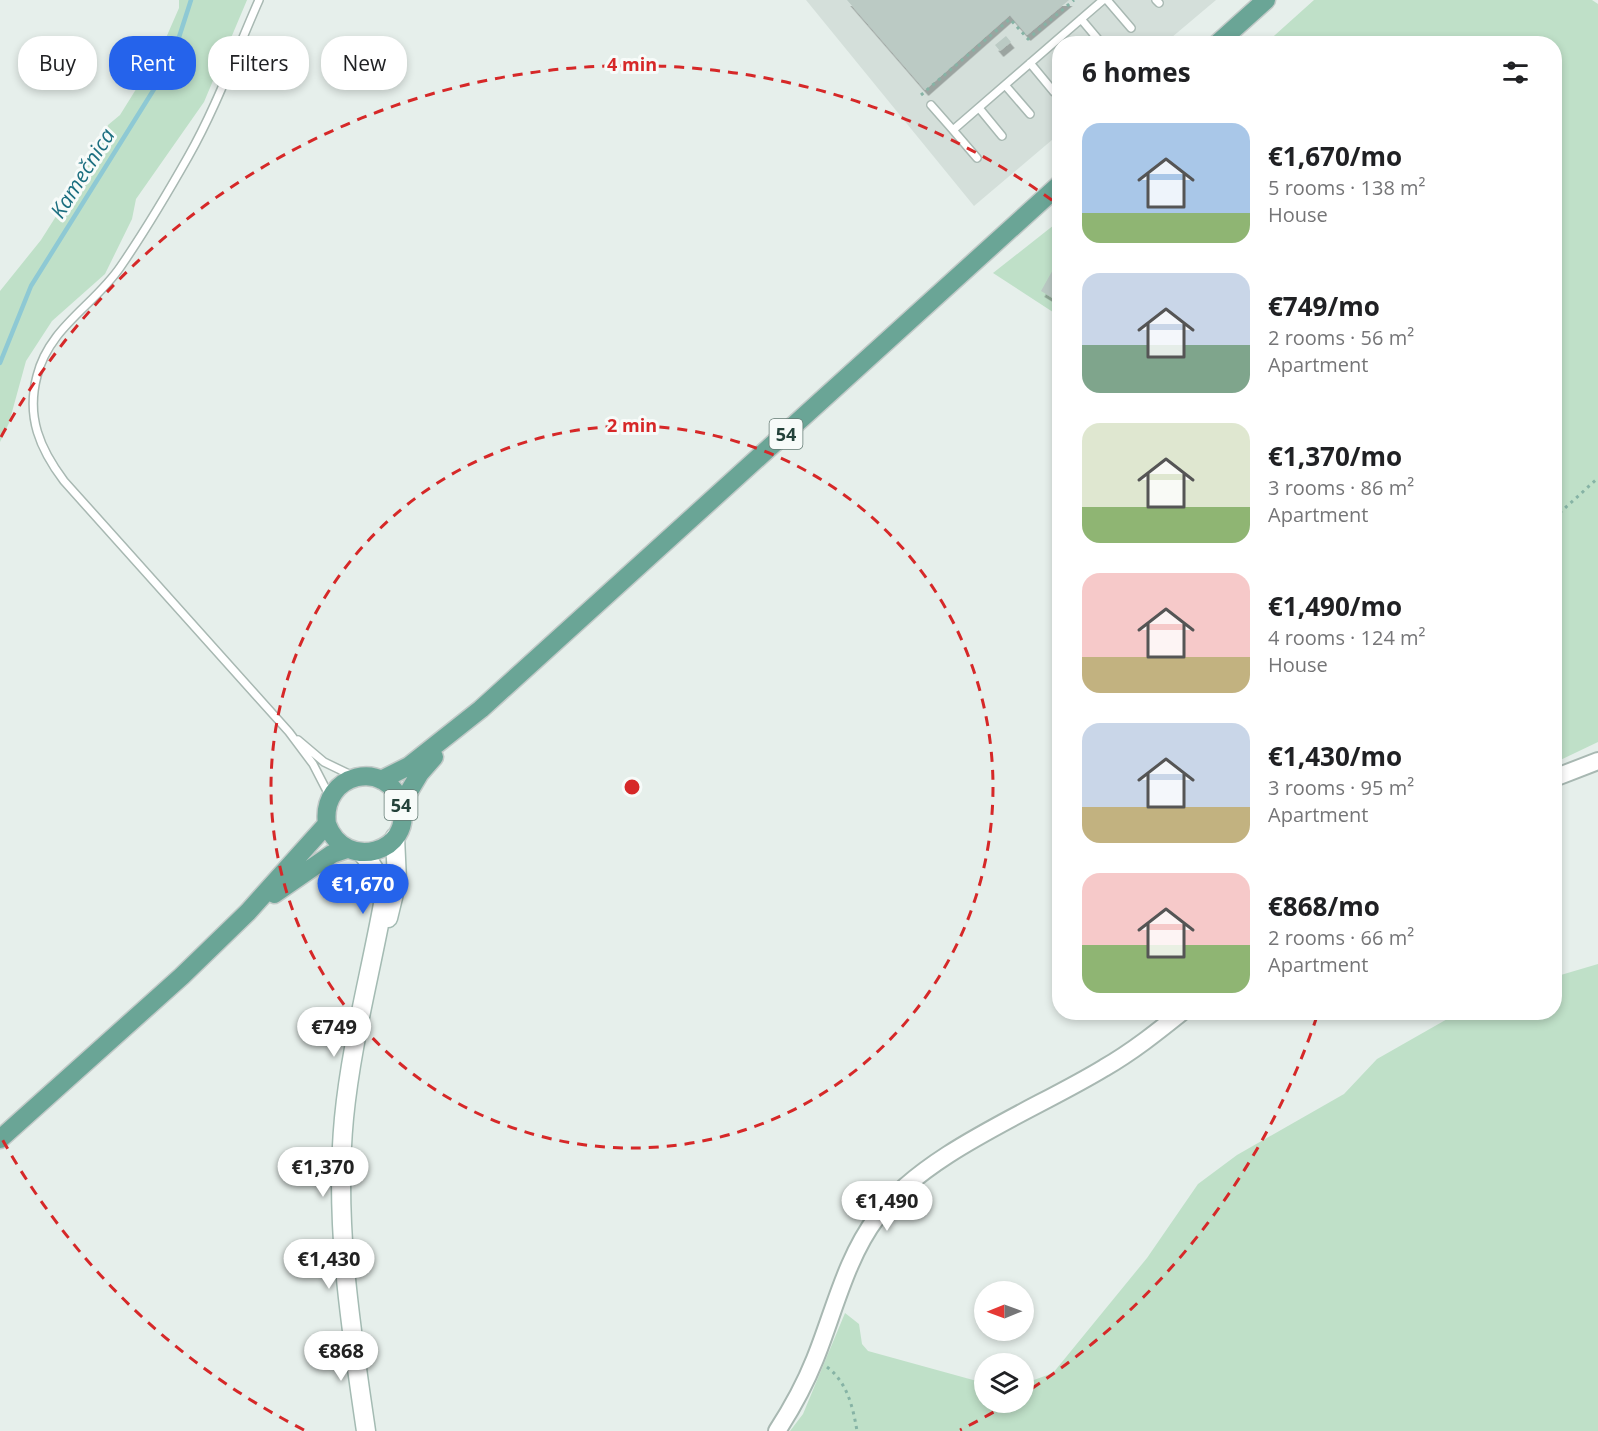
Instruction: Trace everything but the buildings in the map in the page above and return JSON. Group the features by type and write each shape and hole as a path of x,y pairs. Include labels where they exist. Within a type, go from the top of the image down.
{"main road":[{"path":"1226,36 1266,0"},
{"name":"54","path":"401,805 420,772 481,709 1052,191"},
{"name":"54","path":"356,777 381,780 409,766 481,709"},
{"path":"356,777 340,784 330,797 326,815 327,824 334,839 377,869 382,884 383,904 347,1092 341,1191 347,1282 366,1431"},
{"name":"54","path":"248,912 332,854 386,846 395,837 402,822 401,805 397,795 381,780"},
{"name":"54","path":"0,1139 182,976 248,912 327,824"},
{"path":"370,974 396,893 398,870 395,837"}],"street":[{"path":"1562,775 1598,761"},
{"path":"777,1431 795,1403 815,1360 859,1249 875,1218 897,1194 968,1144 1140,1046 1172,1020"}],"lane":[{"path":"259,0 189,156 120,268 54,338 45,353 33,394 33,418 47,459 64,481 289,732 313,764 330,797"},
{"path":"1065,36 1081,19 1105,0 1131,28"},
{"path":"1081,19 1095,36"},
{"path":"953,130 1030,63 1052,48"},
{"path":"1030,63 1052,90"},
{"path":"1005,85 1030,114"},
{"path":"931,105 977,158"},
{"path":"979,108 1002,136"},
{"path":"289,732 324,762 356,777"}],"path":[{"path":"921,95 1010,19 1028,39 1074,0"},
{"path":"1562,511 1598,478"},
{"path":"815,1360 829,1368 840,1379 854,1412 857,1431"}],"shaded area":[{"path":"806,0 1216,0 1173,36 1052,36 1052,140 974,206"}],"green space":[{"path":"179,0 247,0 232,36 208,36 209,90 204,102 136,199 132,219 105,274 52,321 26,361 9,423 0,442 0,291 41,240 84,172 89,157 102,142 108,125 120,115 136,90 196,90 196,36 167,36 179,8"},
{"path":"1314,0 1592,0 1598,4 1598,742 1562,759 1562,36 1274,36"},
{"path":"1052,227 1052,311 993,273"},
{"path":"1598,964 1598,1431 790,1431 803,1414 845,1313 859,1324 862,1344 868,1351 974,1380 974,1413 1034,1413 1034,1380 1053,1373 1147,1258 1198,1184 1237,1155 1344,1094 1377,1059 1445,1020 1562,1020 1562,975"}],"waterway":[{"name":"Kamečnica","path":"0,363 31,286 171,62 191,0"}]}
